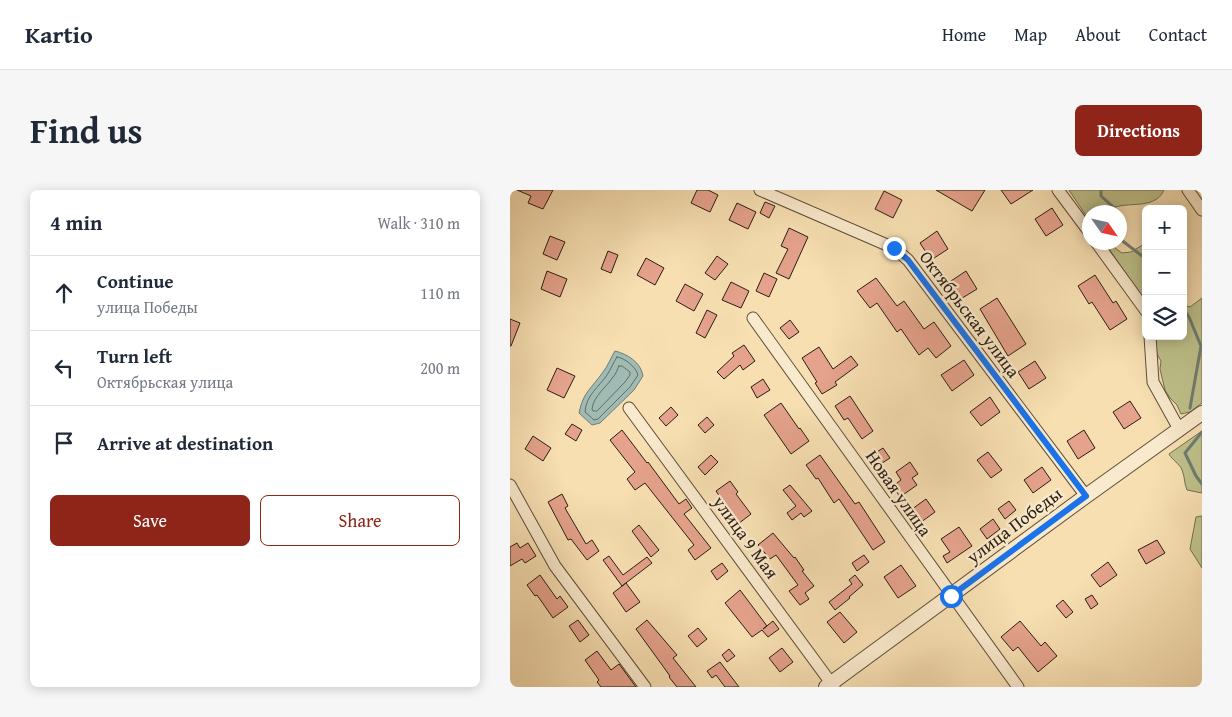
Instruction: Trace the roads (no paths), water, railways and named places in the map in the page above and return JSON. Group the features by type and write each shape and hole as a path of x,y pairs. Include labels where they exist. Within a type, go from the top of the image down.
{"street":[{"name":"Октябрьская улица","path":"760,190 894,248 908,260 1086,496"},
{"path":"1058,190 1082,222"},
{"path":"1188,190 1202,210"},
{"path":"1102,250 1142,305"},
{"name":"Новая улица","path":"753,318 1018,687"},
{"path":"1150,340 1153,382 1180,428"},
{"name":"улица 9 Мая","path":"629,408 830,686"},
{"name":"улица Победы","path":"830,686 1086,496 1202,413"},
{"path":"510,485 555,566 645,687"}],"water":[{"path":"615,351 633,359 642,371 643,376 634,390 600,423 592,425 579,413 581,406 585,395 605,370"}],"waterway":[{"path":"1101,190 1101,196 1111,205"},
{"path":"1127,244 1142,256"},
{"path":"1187,314 1201,346 1190,408"},
{"path":"1202,432 1185,453 1202,484"}]}
